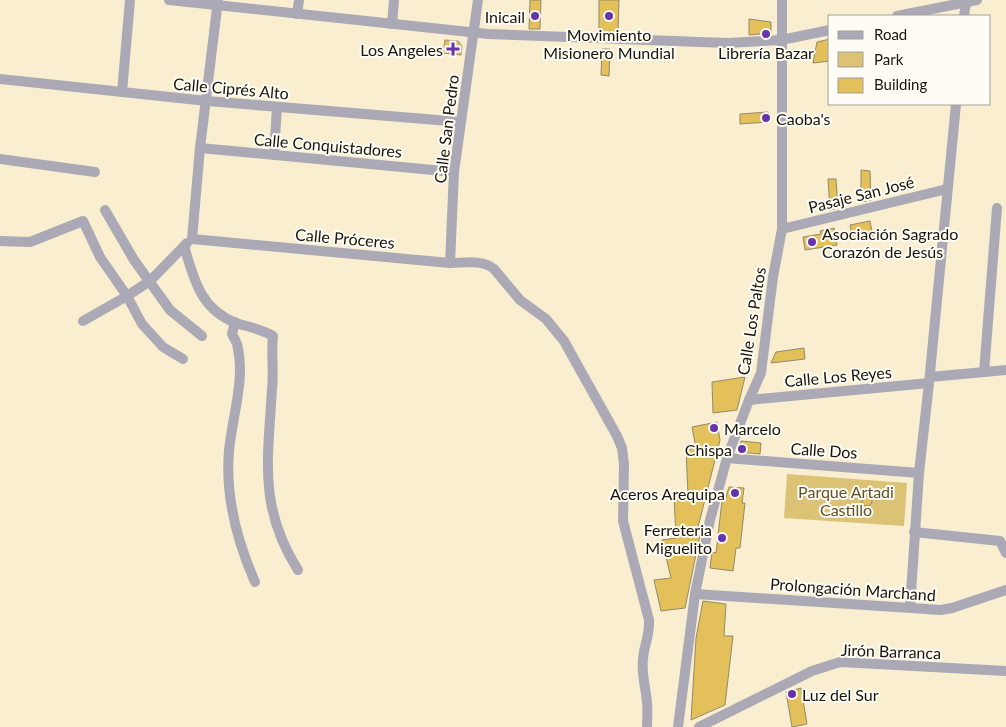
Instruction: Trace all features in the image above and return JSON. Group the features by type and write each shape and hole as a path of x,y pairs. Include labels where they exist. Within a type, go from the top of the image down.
{"street":[{"path":"122,92 130,0"},
{"path":"169,0 218,3 297,14 474,33 727,43 781,40 828,30"},
{"path":"297,14 299,0"},
{"path":"392,24 394,0"},
{"name":"Calle San Pedro","path":"450,263 454,172 478,0"},
{"name":"Calle Los Paltos","path":"678,727 695,594 710,520 727,458 761,373 773,277 782,229 782,0"},
{"path":"902,15 977,0"},
{"path":"964,15 966,2"},
{"path":"218,3 188,242 191,275 206,302 220,315 235,322 268,332 273,336 273,377 268,468 269,497 280,537 298,570"},
{"name":"Calle Ciprés Alto","path":"0,79 207,101 461,122"},
{"path":"910,608 918,473 930,380 956,105"},
{"path":"274,155 277,107"},
{"name":"Calle Conquistadores","path":"200,148 454,172"},
{"path":"0,159 95,172"},
{"name":"Pasaje San José","path":"782,229 947,189"},
{"path":"984,372 997,208"},
{"path":"105,210 134,260 170,310 202,336"},
{"path":"0,242 30,242 84,221 100,257 127,296 142,324 163,347 183,359"},
{"path":"83,321 150,281 188,242"},
{"name":"Calle Próceres","path":"188,242 450,263 482,263 494,269 520,300 546,319 564,341 622,448 624,464 623,521 649,620 649,636 642,660 647,703 647,727"},
{"path":"235,322 232,334 237,342 240,372 229,451 230,489 238,537 255,582"},
{"name":"Calle Los Reyes","path":"749,400 1006,370"},
{"name":"Calle Dos","path":"727,458 918,473"},
{"path":"914,532 1000,541 1006,553"},
{"name":"Prolongación Marchand","path":"695,594 940,610 952,608 1006,590"},
{"name":"Jirón Barranca","path":"699,727 812,671 840,662 1006,670"}],"green space":[{"name":"Parque Artadi Castillo","path":"787,474 907,483 904,526 784,518"}],"building":[{"name":"Inicail","path":"530,0 541,0 540,29 529,29"},
{"name":"Movimiento Misionero Mundial","path":"599,0 619,0 618,32 599,31"},
{"path":"749,19 771,22 771,33 749,35"},
{"path":"828,39 828,61 813,63 817,42"},
{"name":"Los Angeles","path":"445,40 458,41 462,46 461,55 443,53"},
{"path":"602,49 610,49 609,76 601,75"},
{"path":"768,112 768,122 740,124 740,114"},
{"path":"861,170 870,171 871,200 861,202"},
{"path":"828,179 836,179 838,208 830,210"},
{"path":"870,221 873,237 853,240 850,225"},
{"path":"834,228 837,245 805,250 803,237 821,234 820,231"},
{"path":"804,348 805,359 771,363 776,352"},
{"path":"745,377 737,410 713,413 712,382"},
{"path":"717,422 720,440 696,535 700,535 685,608 661,611 654,580 671,578 662,540 676,538 674,496 688,494 686,450 696,448 692,427"},
{"path":"741,441 761,443 760,454 739,452"},
{"path":"729,487 744,488 742,503 745,503 740,548 736,548 733,571 710,568 712,552 716,553 722,501 725,500"},
{"path":"865,496 869,496 872,501 871,505 865,506 862,503 862,499"},
{"path":"703,601 726,604 724,636 733,636 725,705 691,720 696,638"},
{"path":"801,688 807,724 792,727 786,692"}],"place":[{"name":"Inicail","path":"535,16"},
{"name":"Movimiento Misionero Mundial","path":"609,16"},
{"name":"Librería Bazar","path":"766,34"},
{"name":"Los Angeles","path":"453,49"},
{"name":"Caoba's","path":"766,118"},
{"name":"Asociación Sagrado Corazón de Jesús","path":"812,242"},
{"name":"Marcelo","path":"714,428"},
{"name":"Chispa","path":"742,449"},
{"name":"Aceros Arequipa","path":"735,493"},
{"name":"Ferreteria Miguelito","path":"722,538"},
{"name":"Luz del Sur","path":"792,694"}]}
